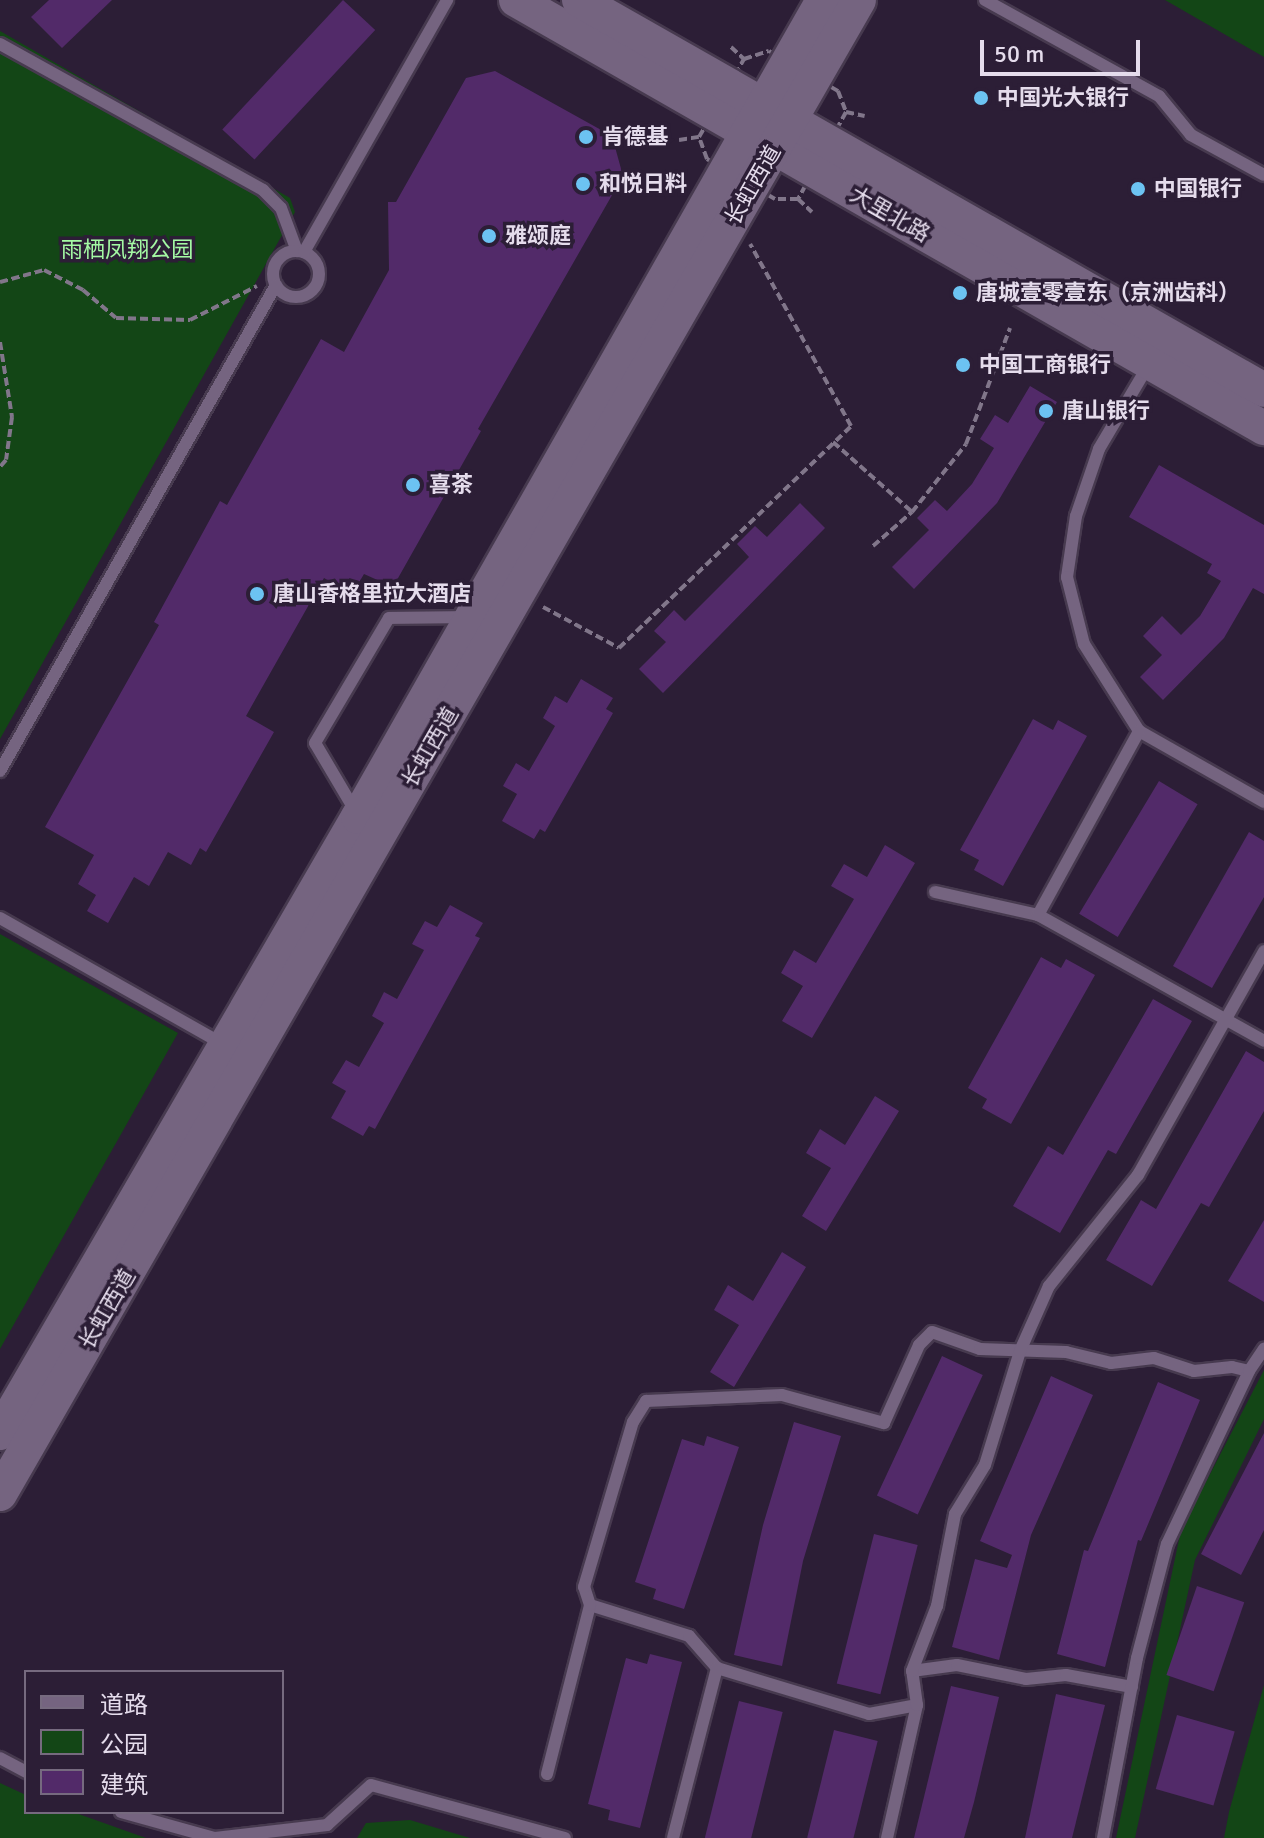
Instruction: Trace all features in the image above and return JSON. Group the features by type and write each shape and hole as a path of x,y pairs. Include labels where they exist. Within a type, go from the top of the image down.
{"main road":[{"name":"大里北路","path":"516,0 769,126 1264,390"},
{"name":"大里北路","path":"579,0 769,126 1150,363 1264,428"},
{"name":"长虹西道","path":"0,1494 769,126 823,0"},
{"name":"长虹西道","path":"0,1433 358,817 469,617 769,126 859,0"}],"lane":[{"path":"0,771 273,277 277,262 282,256 300,252 447,0"},
{"path":"985,0 1159,96 1191,135 1264,175"},
{"path":"0,44 263,190 281,208 300,252 319,268 314,289 294,297 269,284"},
{"path":"1150,363 1099,449 1076,516 1067,577 1084,644 1139,731 1264,802"},
{"path":"358,817 315,743 389,618 469,617"},
{"path":"1038,915 1139,731"},
{"path":"935,892 1038,915 1264,1041"},
{"path":"0,918 226,1045"},
{"path":"887,1838 917,1705 912,1671 937,1606 955,1514 985,1465 1020,1351 1049,1286 1138,1175 1264,951"},
{"path":"547,1774 590,1605 584,1587 633,1422 646,1401 782,1395 884,1423 919,1345 932,1332 980,1349 1066,1352 1111,1363 1154,1358 1194,1371 1232,1367 1249,1371"},
{"path":"1103,1838 1132,1687 1167,1544 1249,1371 1264,1349"},
{"path":"590,1605 689,1636 717,1668 869,1714 917,1705"},
{"path":"912,1671 957,1665 1026,1679 1066,1675 1132,1687"},
{"path":"673,1838 717,1668"},
{"path":"0,1758 24,1771"},
{"path":"128,1814 215,1838 327,1825 371,1785 565,1838"}],"path":[{"path":"731,47 744,59"},
{"path":"846,112 865,116"},
{"path":"679,140 699,137"},
{"path":"798,199 812,212"},
{"path":"543,607 619,648 851,426 750,244"},
{"path":"0,282 44,270 83,290 116,318 190,320 269,284"},
{"path":"873,546 912,512 966,444 1010,328"},
{"path":"0,342 12,417 6,460 0,467"},
{"path":"833,442 912,512"}],"green space":[{"path":"1165,0 1264,0 1264,57"},
{"name":"雨栖凤翔公园","path":"0,31 290,198 295,212 0,739"},
{"path":"0,934 178,1033 0,1349"},
{"path":"1264,1370 1264,1419 1195,1560 1135,1838 1116,1838 1181,1530"},
{"path":"1264,1685 1264,1838 1224,1838 1229,1812"},
{"path":"0,1783 24,1794 24,1814 79,1814 146,1838 0,1838"},
{"path":"410,1820 470,1838 357,1838 366,1823"}],"building":[{"path":"49,0 112,0 62,48 31,17"},
{"path":"343,0 375,30 254,159 222,129"},
{"path":"495,71 612,136 623,176 478,429 481,431 393,587 364,574 352,594 324,578 246,716 274,732 206,852 200,848 191,865 168,852 149,886 134,877 108,923 87,911 96,895 78,884 94,855 45,827 159,625 154,622 220,501 227,505 321,339 344,352 389,270 388,202 396,202 466,78"},
{"path":"1030,386 1057,402 997,503 914,589 892,567 929,530 917,518 935,500 947,511 972,484 994,448 980,439 995,415 1008,423"},
{"path":"1159,465 1264,525 1264,594 1253,588 1224,638 1163,700 1140,677 1162,655 1143,636 1162,616 1181,635 1200,616 1221,581 1207,573 1212,564 1129,517"},
{"path":"800,503 825,528 663,693 639,669 666,642 654,631 674,610 685,621 749,557 737,544 755,526 767,537"},
{"path":"581,679 613,698 606,709 613,713 545,832 540,829 534,839 502,821 517,794 503,786 516,763 529,771 555,726 543,718 555,696 567,703"},
{"path":"1033,719 1053,730 1058,720 1087,736 1003,886 974,870 979,860 960,850"},
{"path":"1159,781 1198,804 1118,937 1079,914"},
{"path":"1249,832 1264,841 1264,897 1212,988 1173,966"},
{"path":"885,845 915,863 812,1038 782,1021 803,986 781,973 794,950 816,963 854,899 831,886 844,864 867,877"},
{"path":"450,905 483,923 475,936 480,938 375,1129 369,1126 363,1136 331,1118 346,1091 332,1083 346,1060 359,1067 384,1023 372,1016 384,992 397,999 424,950 412,944 425,921 437,927"},
{"path":"1041,957 1061,968 1066,959 1095,975 1011,1124 982,1108 987,1099 968,1088"},
{"path":"1153,999 1192,1021 1116,1154 1108,1150 1060,1233 1013,1206 1048,1146 1063,1155"},
{"path":"1246,1051 1264,1062 1264,1111 1209,1207 1201,1203 1152,1286 1106,1260 1141,1200 1156,1209"},
{"path":"875,1096 899,1111 826,1231 802,1216 831,1168 806,1153 820,1129 845,1145"},
{"path":"1264,1220 1264,1302 1228,1281"},
{"path":"782,1252 806,1267 734,1387 710,1372 739,1325 714,1310 728,1285 753,1301"},
{"path":"942,1356 983,1375 918,1515 877,1496"},
{"path":"1051,1376 1093,1395 1031,1535 999,1660 952,1647 975,1559 1007,1568 1012,1555 980,1541"},
{"path":"1158,1382 1200,1400 1141,1541 1138,1540 1105,1667 1057,1654 1084,1550 1088,1551"},
{"path":"794,1422 841,1436 803,1561 782,1666 734,1655 763,1525"},
{"path":"1264,1433 1264,1530 1241,1575 1201,1554"},
{"path":"707,1436 739,1447 684,1609 653,1599 656,1589 635,1582 682,1439 704,1446"},
{"path":"874,1534 918,1545 880,1694 837,1683"},
{"path":"1197,1586 1244,1602 1214,1691 1166,1675"},
{"path":"650,1654 682,1662 640,1828 608,1820 610,1810 588,1804 626,1658 647,1664"},
{"path":"951,1686 999,1697 974,1802 964,1838 914,1838"},
{"path":"1056,1694 1105,1705 1072,1838 1025,1838"},
{"path":"739,1701 783,1712 751,1838 705,1838"},
{"path":"1177,1715 1235,1732 1213,1806 1156,1789"},
{"path":"834,1730 878,1741 853,1838 807,1838"}],"place":[{"name":"中国光大银行","path":"981,98"},
{"name":"肯德基","path":"586,137"},
{"name":"和悦日料","path":"583,184"},
{"name":"中国银行","path":"1138,189"},
{"name":"雅颂庭","path":"489,236"},
{"name":"唐城壹零壹东（京洲齿科）","path":"960,293"},
{"name":"中国工商银行","path":"963,365"},
{"name":"唐山银行","path":"1046,411"},
{"name":"喜茶","path":"413,485"},
{"name":"唐山香格里拉大酒店","path":"257,594"}]}
